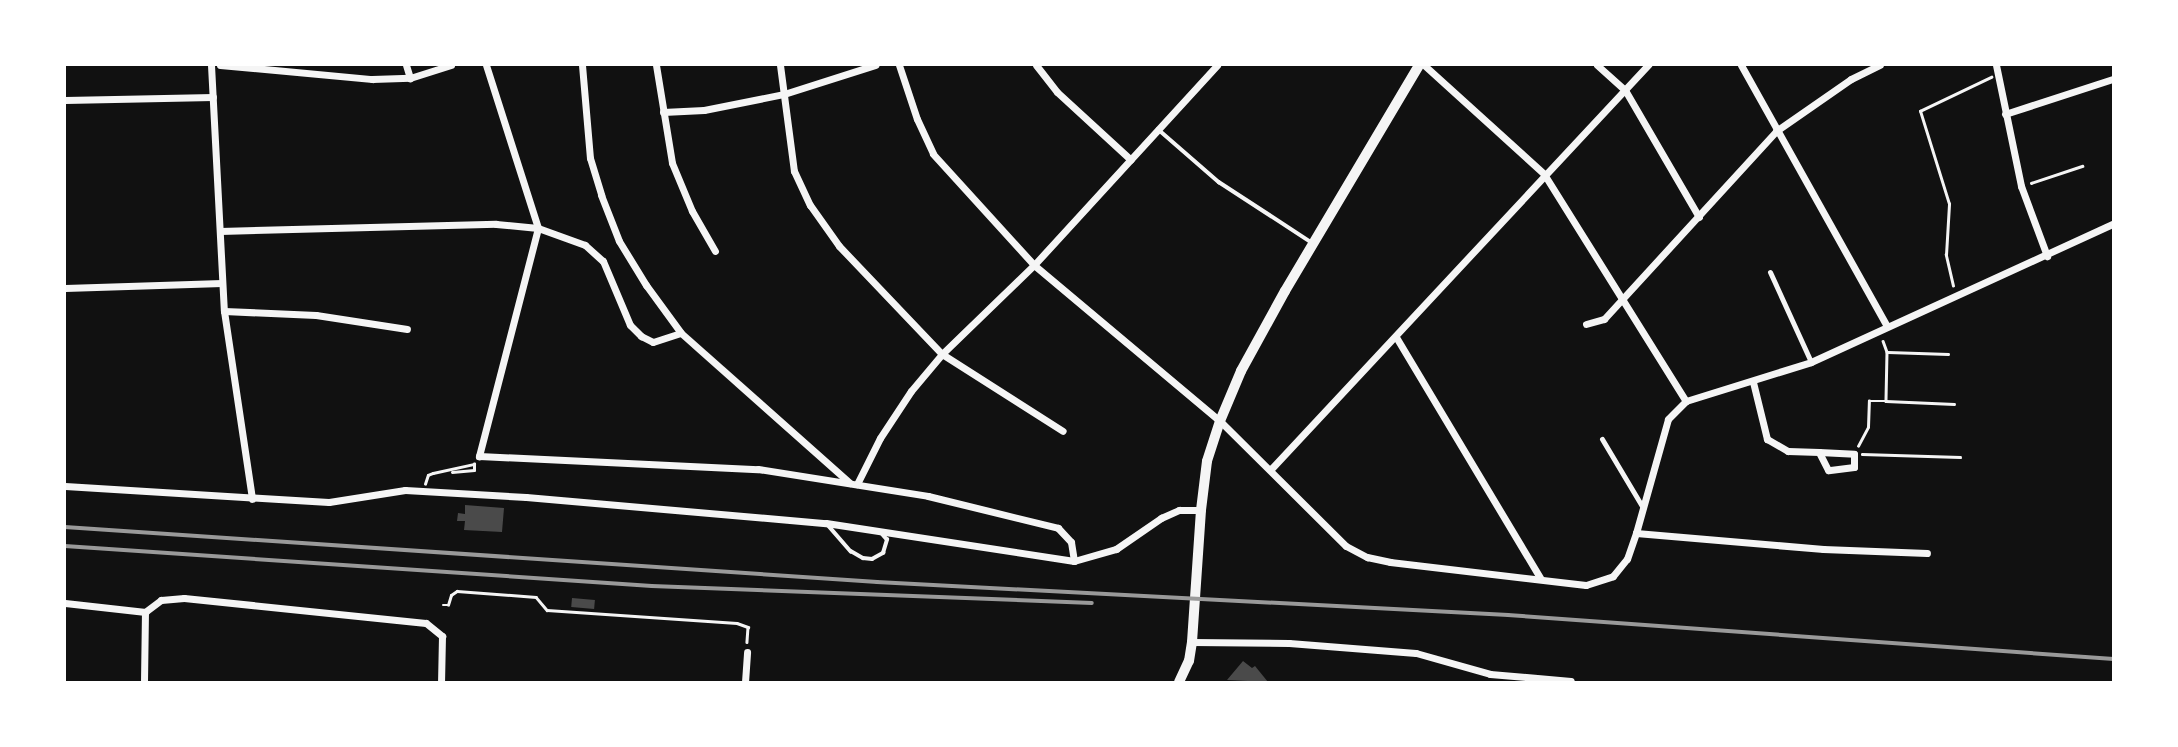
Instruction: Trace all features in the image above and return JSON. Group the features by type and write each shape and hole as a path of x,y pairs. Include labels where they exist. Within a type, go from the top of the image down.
{"main road":[{"path":"1179,682 1189,662 1207,461 1220,421 1241,371 1313,243 1419,65"}],"street":[{"path":"211,65 224,311 252,499"},
{"path":"220,65 372,79 410,78 451,65"},
{"path":"406,65 410,78"},
{"path":"486,65 538,228 479,456 629,460 758,469 928,496 1058,528 1071,542 1074,561"},
{"path":"582,65 590,158 619,240 646,285 681,333 854,484"},
{"path":"656,65 672,163 692,211 715,251"},
{"path":"780,65 794,171 810,205 839,246 943,354 1063,431"},
{"path":"663,112 704,110 784,94 875,65"},
{"path":"899,65 917,119 933,154 1034,265 1220,421 1346,546 1367,557 1586,585 1613,576 1627,559 1668,419 1686,401 1811,362 2113,224"},
{"path":"1036,65 1057,92 1131,160"},
{"path":"854,484 911,391 943,354 1034,265 1217,65"},
{"path":"1424,65 1544,174 1686,401"},
{"path":"1597,65 1625,90 1699,217"},
{"path":"1271,469 1648,65"},
{"path":"1741,65 1883,328"},
{"path":"1586,324 1604,319 1776,131 1851,79 1880,65"},
{"path":"1996,65 2021,186 2047,256"},
{"path":"2005,114 2113,79"},
{"path":"65,100 213,97"},
{"path":"220,231 496,224 538,228 585,245 603,261 630,325 641,336 653,342 681,333"},
{"path":"1770,272 1811,362"},
{"path":"65,288 222,283"},
{"path":"224,311 316,315 407,329"},
{"path":"1396,337 1540,578"},
{"path":"1753,382 1767,439 1788,451 1819,452 1854,454 1854,467 1828,470 1819,452"},
{"path":"1602,439 1642,506"},
{"path":"65,486 329,502 405,489 582,501 826,523 1074,561 1116,549 1161,518 1179,510 1201,510"},
{"path":"1636,533 1823,549 1927,552"},
{"path":"65,603 145,612 161,600 184,598 426,623 442,636 441,682"},
{"path":"144,682 145,612"},
{"path":"1192,642 1289,643 1416,653 1490,674 1572,681"},
{"path":"745,682 747,652"}],"lane":[{"path":"1158,129 1219,182 1313,243"},
{"path":"826,523 851,551 872,559 883,552 887,540 874,529"}],"path":[{"path":"1955,296 1946,255 1949,204 1920,111 1997,74"},
{"path":"2021,186 2082,166"},
{"path":"1883,328 1887,352 1886,401"},
{"path":"1887,352 1948,354"},
{"path":"1954,404 1869,401 1868,427 1854,454 1960,457"},
{"path":"425,483 428,475 472,465 474,470 452,472"},
{"path":"443,605 449,605 451,595 457,591 536,597 547,610 737,623 748,627 747,652"}],"building":[{"path":"465,505 504,508 502,532 464,530 465,521 457,521 458,513 465,514"},
{"path":"572,598 595,600 594,609 571,607"},
{"path":"1243,661 1252,668 1255,666 1268,682 1227,680"}],"railway":[{"path":"65,527 877,582 1508,615 2113,659"},
{"path":"65,546 652,586 1092,603"}]}
